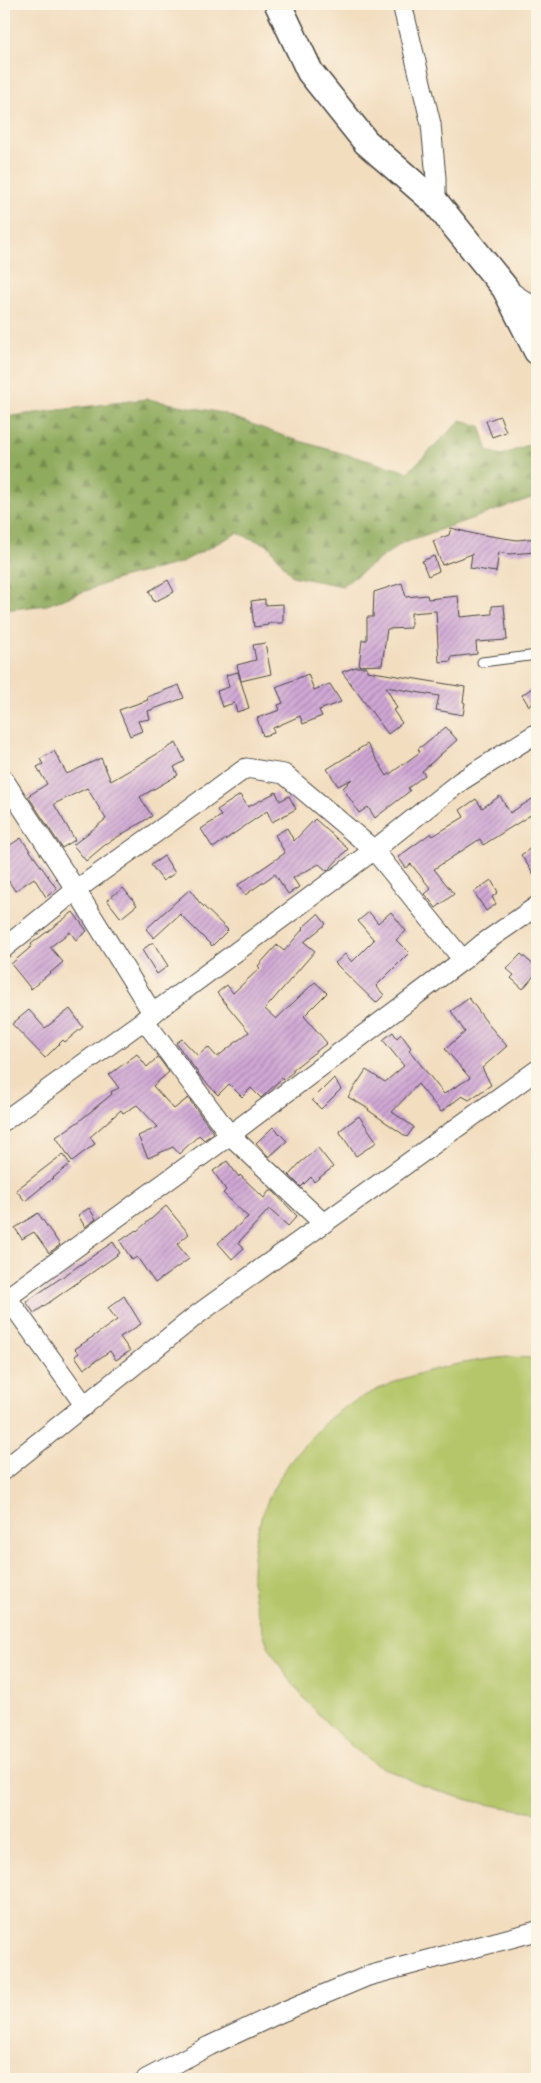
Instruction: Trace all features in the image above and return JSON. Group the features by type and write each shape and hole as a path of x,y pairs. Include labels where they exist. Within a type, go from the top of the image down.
{"street":[{"path":"278,4 310,72 366,142 436,203 505,288 537,351"},
{"path":"402,4 431,124 436,178 436,203"},
{"path":"505,288 537,309"},
{"path":"4,1121 374,850 462,781 537,733"},
{"path":"4,948 76,890 246,768 284,774 374,850 463,960"},
{"path":"4,780 76,890 148,1017 230,1135 323,1223"},
{"path":"85,1406 5,1297 230,1135 482,944 537,906"},
{"path":"4,1470 198,1314 537,1070"},
{"path":"146,2079 209,2046 282,2012 368,1976 537,1931"}],"lane":[{"path":"482,662 537,655"}],"green space":[{"path":"146,399 222,413 289,438 408,472 461,420 480,426 488,451 502,455 537,441 537,496 402,543 342,586 292,576 268,545 237,533 180,563 121,578 47,605 4,610 4,417"},
{"path":"508,1357 537,1358 537,1812 486,1804 438,1791 382,1767 359,1752 344,1740 315,1710 288,1678 277,1661 264,1636 252,1586 255,1541 266,1504 285,1469 327,1420 370,1393 414,1375 461,1364"}],"building":[{"path":"500,416 506,432 492,437 486,421"},
{"path":"451,528 478,535 517,540 537,538 537,552 509,554 499,552 496,572 470,568 472,554 442,565 433,541 449,535"},
{"path":"434,556 439,571 428,576 422,561"},
{"path":"168,580 174,592 154,602 149,591"},
{"path":"402,583 406,597 427,595 428,599 458,596 460,617 492,614 492,606 504,605 507,640 476,642 477,654 451,657 451,661 439,662 436,611 411,613 411,628 387,629 382,665 359,666 362,640 367,640 367,617 373,617 374,592"},
{"path":"265,599 265,605 283,604 283,623 268,623 268,625 254,627 251,601"},
{"path":"265,643 271,674 241,681 237,665 256,660 253,645"},
{"path":"356,667 367,667 367,671 465,687 463,715 436,710 439,696 386,687 397,708 393,710 402,723 388,734 342,672"},
{"path":"238,672 249,708 237,712 234,703 222,707 217,691 229,687 226,675"},
{"path":"308,674 314,690 330,684 341,702 319,710 322,716 303,724 300,716 273,728 274,733 263,736 257,718 280,710 278,705 283,703 276,687"},
{"path":"179,685 184,698 148,711 150,719 138,721 142,731 130,736 119,710 148,700 147,697"},
{"path":"532,688 537,696 537,700 529,706 522,695"},
{"path":"446,727 457,740 422,771 425,775 408,788 410,791 375,818 368,807 359,813 343,788 352,779 338,786 327,769 367,744 387,776 420,752 418,749"},
{"path":"176,743 185,761 174,767 178,775 140,797 152,816 106,844 86,861 73,845 106,819 87,788 54,804 75,840 62,848 28,796 47,784 37,767 43,764 40,759 54,751 67,774 101,758 111,781"},
{"path":"276,792 280,801 289,796 296,809 272,822 267,811 213,848 201,829 221,816 217,810 240,795 248,807"},
{"path":"500,796 510,813 537,796 537,811 483,845 480,839 434,869 454,894 436,908 425,894 431,889 411,864 406,868 398,857 431,833 433,836 464,817 460,810 476,799 482,808"},
{"path":"315,819 348,849 327,871 319,864 293,878 299,887 288,894 275,874 245,895 238,885 285,853 275,835 287,828 294,841"},
{"path":"21,838 57,889 46,897 34,878 15,891 4,874 4,849"},
{"path":"531,848 537,857 537,879 521,855"},
{"path":"164,856 175,873 163,881 151,865"},
{"path":"491,880 498,892 492,897 496,904 486,911 474,892"},
{"path":"123,888 137,905 121,918 107,900"},
{"path":"190,889 199,902 228,930 212,946 180,914 154,938 146,929"},
{"path":"73,912 87,931 76,940 70,932 50,947 63,962 31,989 11,964 32,946 31,944"},
{"path":"369,912 378,923 391,912 406,931 396,940 409,953 376,986 384,995 376,1003 335,963 345,954 352,962 374,940 358,921"},
{"path":"318,914 326,924 304,942 315,951 265,1009 276,1019 315,982 327,993 304,1016 327,1043 292,1070 294,1071 283,1080 282,1078 261,1098 251,1088 242,1097 229,1084 218,1095 201,1077 176,1043 182,1039 198,1056 208,1047 217,1057 249,1032 217,993 227,985 233,993 260,968 258,966 277,945 284,951 302,928"},
{"path":"153,942 168,966 157,974 142,950"},
{"path":"521,954 537,968 537,972 523,989 511,978 514,975 507,969"},
{"path":"469,998 507,1046 482,1068 491,1085 469,1100 462,1096 441,1112 418,1084 392,1112 414,1127 407,1137 369,1109 348,1097 366,1070 385,1082 404,1066 383,1040 393,1032 397,1038 401,1034 411,1048 409,1050 444,1094 470,1078 445,1049 465,1032 451,1011"},
{"path":"70,1009 83,1027 65,1042 63,1040 45,1058 12,1024 29,1010 45,1028"},
{"path":"137,1054 147,1067 158,1057 169,1072 153,1086 174,1109 188,1098 214,1133 204,1140 199,1135 179,1154 173,1147 148,1158 138,1136 158,1127 137,1105 123,1113 121,1110 90,1137 95,1144 72,1161 56,1137 78,1122 112,1094 111,1092 119,1088 109,1075"},
{"path":"334,1078 341,1089 321,1109 312,1100"},
{"path":"359,1116 377,1142 356,1156 339,1131"},
{"path":"273,1127 287,1141 269,1157 256,1143"},
{"path":"318,1148 333,1167 314,1182 311,1177 301,1187 289,1175"},
{"path":"63,1154 70,1164 25,1201 16,1190"},
{"path":"227,1161 239,1177 240,1175 264,1198 269,1191 273,1191 297,1216 288,1226 269,1209 239,1242 244,1248 232,1259 218,1243 248,1217 223,1193 226,1190 213,1171"},
{"path":"166,1206 189,1234 177,1244 189,1259 155,1283 137,1257 132,1260 120,1241 137,1231"},
{"path":"89,1208 96,1219 85,1227 78,1215"},
{"path":"38,1213 60,1245 49,1253 34,1232 22,1239 15,1228"},
{"path":"113,1242 120,1253 34,1313 26,1302"},
{"path":"124,1296 141,1324 120,1337 130,1351 116,1360 110,1351 84,1369 75,1356 79,1353 75,1349 117,1320 108,1308"}]}
